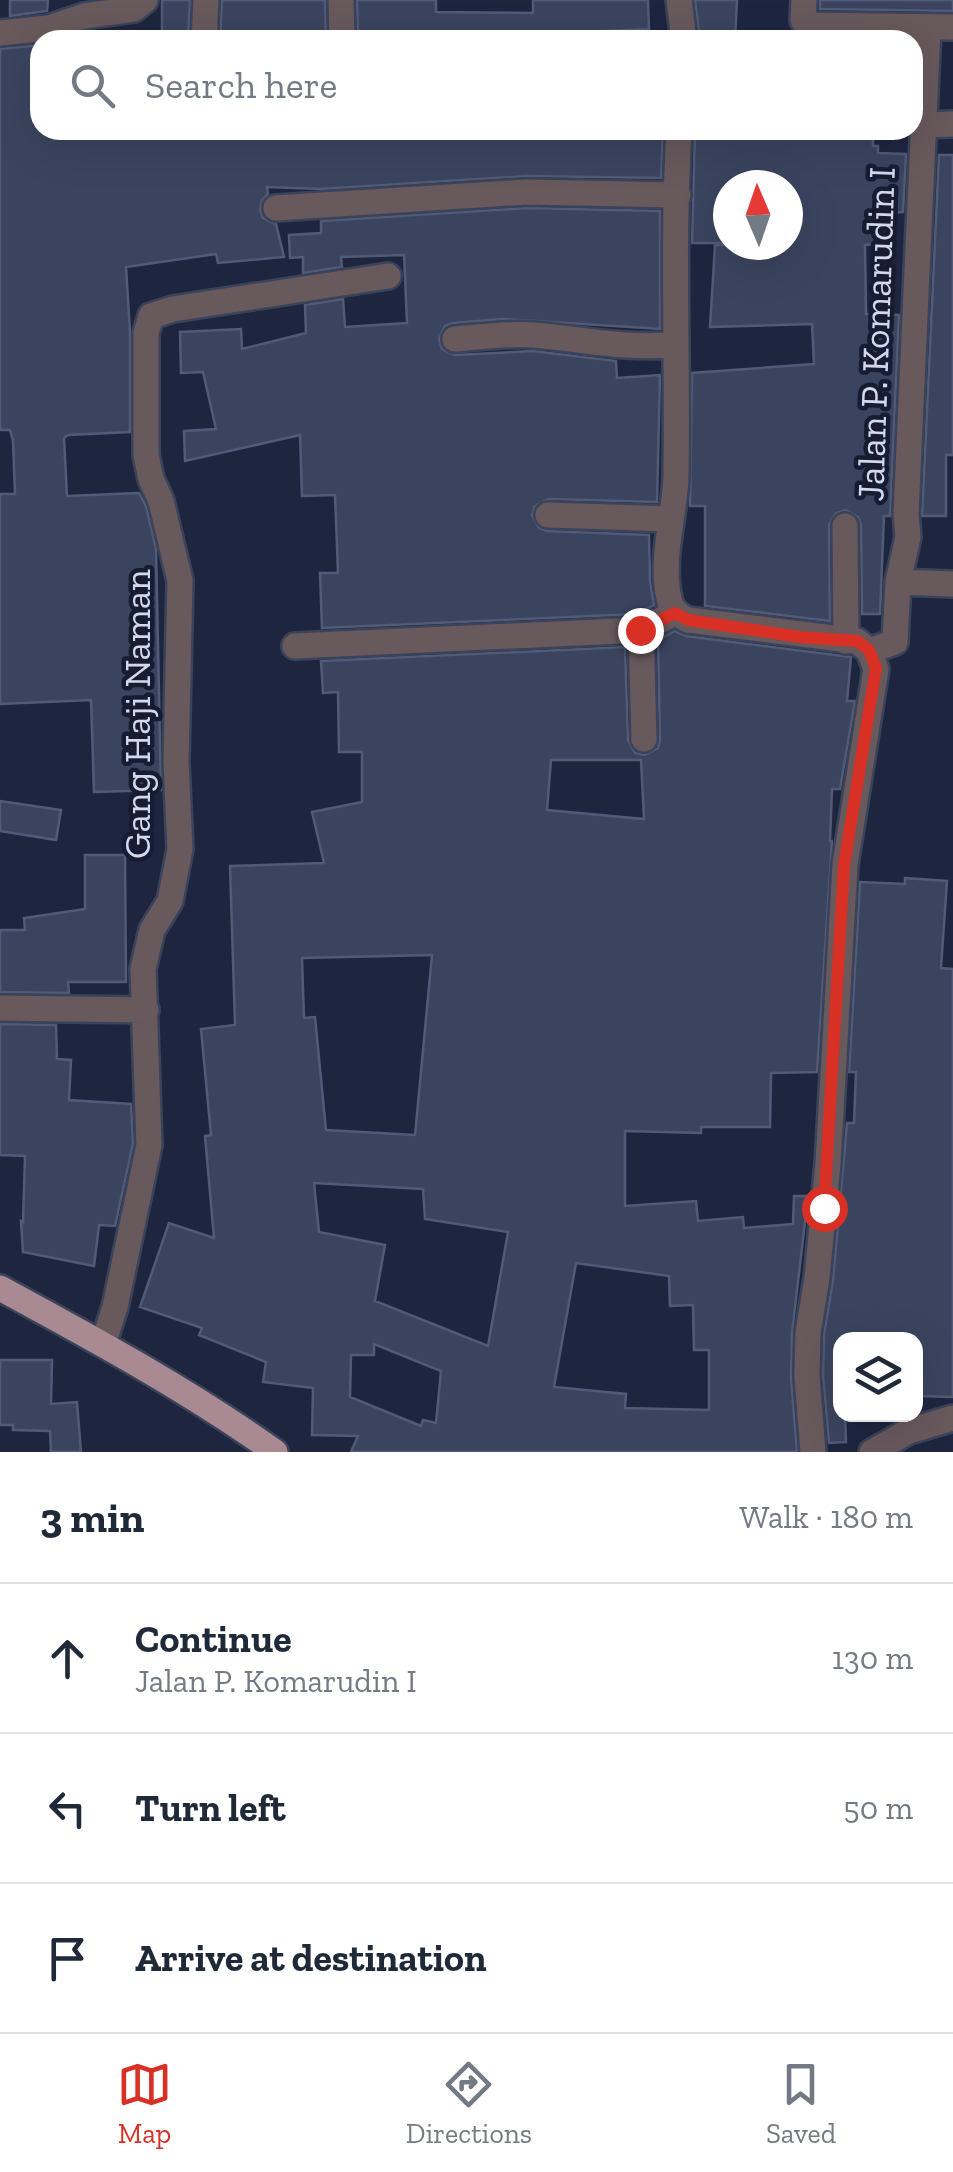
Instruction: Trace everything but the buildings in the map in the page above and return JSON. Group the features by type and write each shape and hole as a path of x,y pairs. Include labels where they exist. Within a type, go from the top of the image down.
{"main road":[{"path":"0,1288 232,1421 275,1452"}],"street":[{"path":"0,33 48,28 61,11 84,16 134,9 146,0"},
{"path":"204,30 206,0"},
{"path":"341,0 342,30"},
{"path":"680,0 683,30"},
{"path":"804,0 803,20 808,24 940,28"},
{"name":"Jalan P. Komarudin I","path":"923,120 940,28"},
{"path":"923,125 953,124"},
{"path":"680,140 676,486 668,598 675,613 688,620 858,646"},
{"name":"Jalan P. Komarudin I","path":"858,646 895,642 898,582 908,537 921,140"},
{"path":"276,208 509,193 678,195"},
{"name":"Gang Haji Naman","path":"102,1344 114,1308 149,1145 143,969 152,930 170,901 177,872 181,814 176,762 180,581 146,455 146,333 151,316 173,310 388,276"},
{"path":"455,339 532,335 624,345 676,344"},
{"path":"548,515 671,519"},
{"path":"813,1452 808,1333 827,1178 844,865 876,668 858,646 846,526"},
{"path":"898,582 953,584"},
{"path":"296,646 640,630 675,613"},
{"path":"640,630 644,739"},
{"path":"0,1008 146,1010"},
{"path":"872,1452 909,1431 953,1418"}],"route":[{"path":"640,630 675,613 688,620 800,637 857,641 869,650 876,668 844,865 824,1208"}]}
